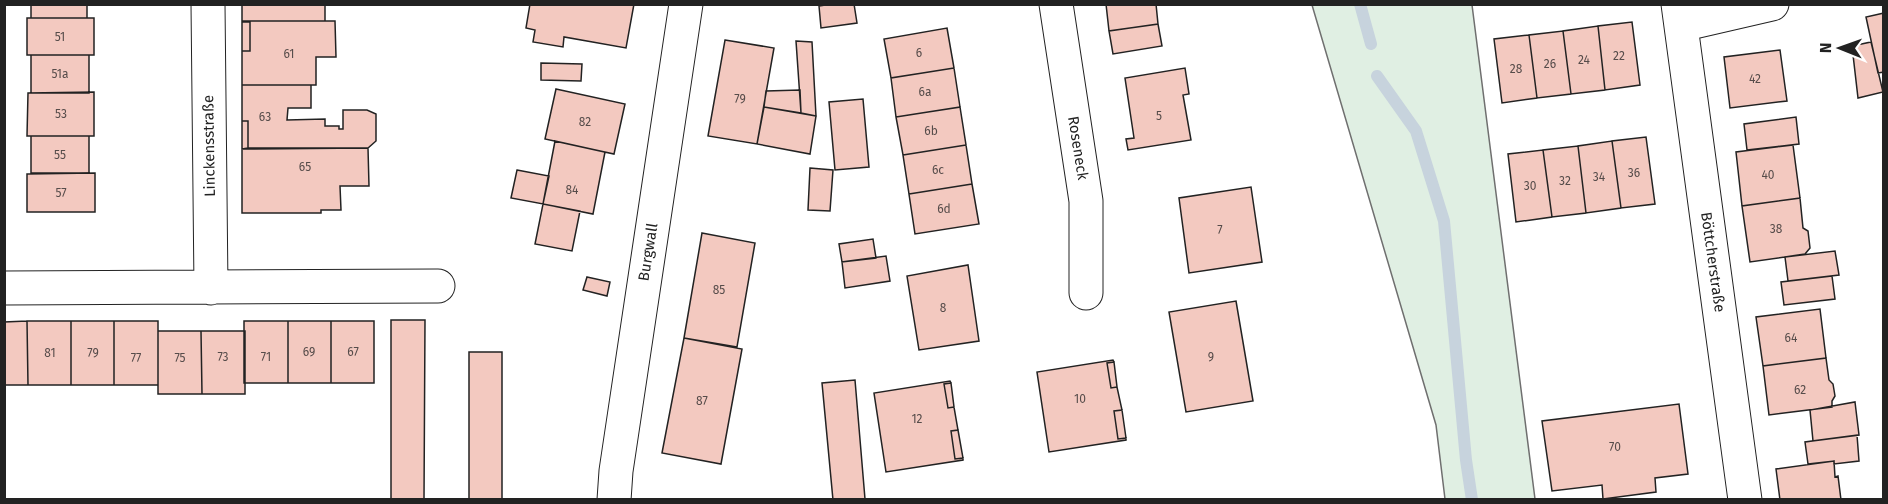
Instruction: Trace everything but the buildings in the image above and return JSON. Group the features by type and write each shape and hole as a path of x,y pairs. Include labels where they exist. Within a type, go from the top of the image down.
{"street":[{"name":"Linckensstraße","path":"208,4 211,288"},
{"name":"Burgwall","path":"614,500 617,459 686,4"},
{"name":"Roseneck","path":"1056,4 1086,201 1086,293"},
{"name":"Böttcherstraße","path":"1745,500 1679,15 1772,4"},
{"path":"4,288 438,286"}],"green space":[{"path":"1312,5 1472,5 1535,499 1445,499 1436,425"}],"waterway":[{"path":"1360,4 1371,44"},
{"path":"1377,76 1416,131 1444,221 1466,460 1472,500"}]}
